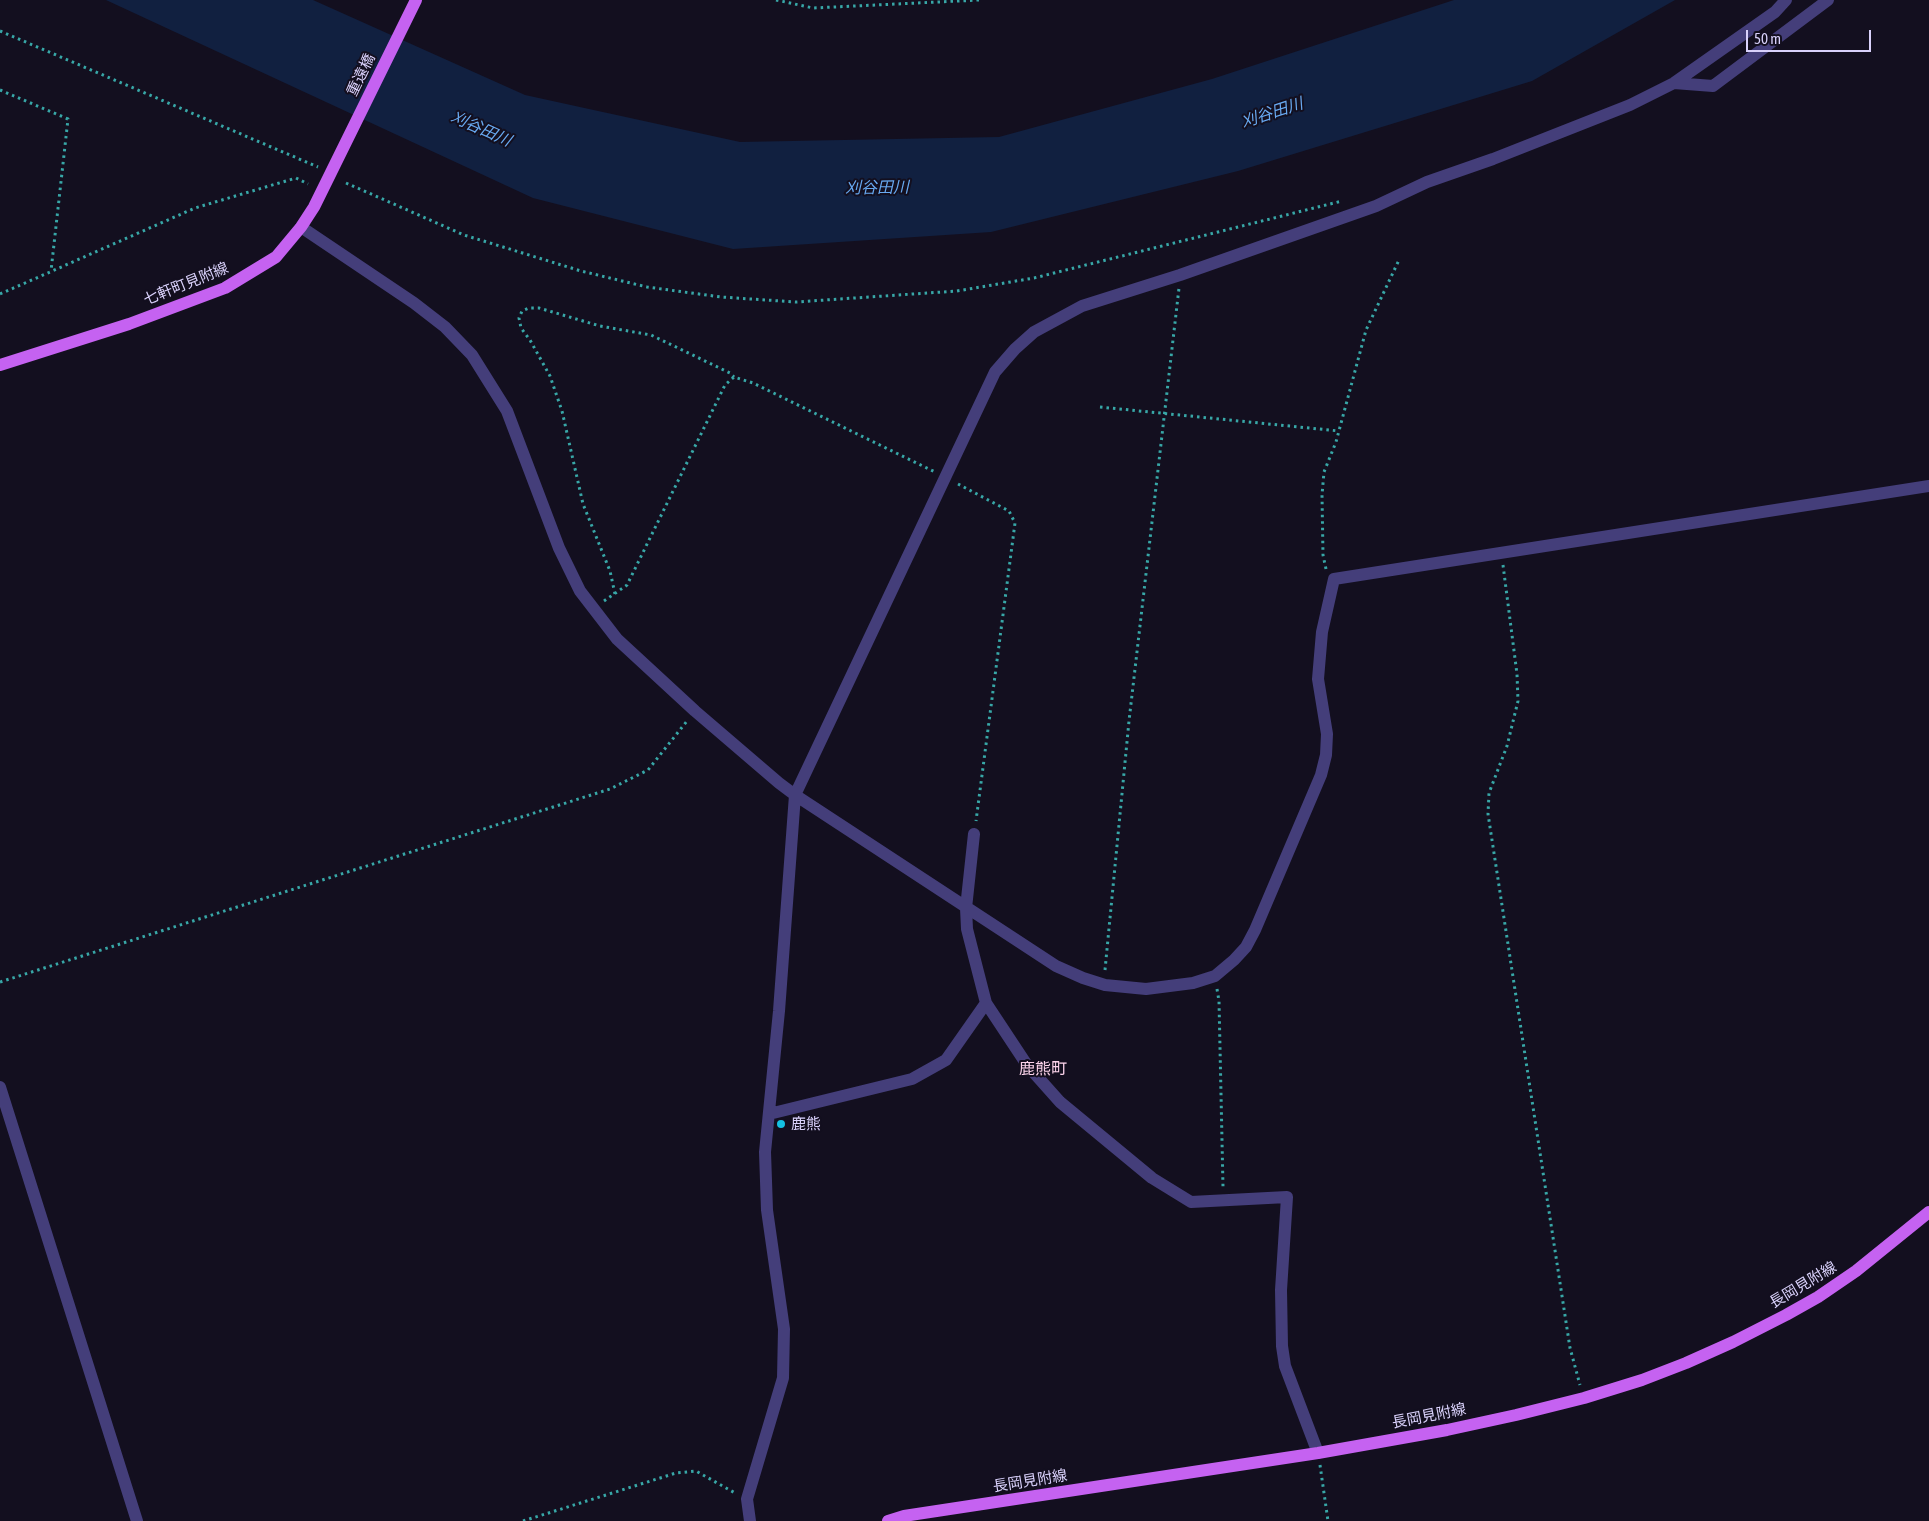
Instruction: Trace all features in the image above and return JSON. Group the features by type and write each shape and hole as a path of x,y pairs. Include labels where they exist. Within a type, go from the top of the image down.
{"main road":[{"name":"重遠橋","path":"335,165 416,0"},
{"name":"七軒町見附線","path":"0,365 129,324 226,288 276,257 301,227 314,207 335,165"},
{"name":"長岡見附線","path":"888,1521 904,1516 1318,1453 1516,1416 1584,1398 1642,1380 1686,1363 1734,1342 1786,1315 1818,1297 1856,1271 1929,1212"}],"street":[{"path":"750,1521 747,1499 783,1378 784,1329 767,1210 765,1152 779,1011 795,795 996,372 1015,349 1034,332 1082,306 1180,275 1376,206 1427,182 1501,156 1630,105 1674,83 1776,12 1786,0"},
{"path":"1674,83 1713,86 1828,0"},
{"path":"301,227 414,303 446,327 472,355 507,411 558,548 580,591 617,639 778,784 1056,966 1105,985 1146,989 1193,983 1215,976 1246,947 1259,921 1321,775 1326,755 1327,734 1318,679 1322,632 1334,579 1929,486"},
{"path":"974,834 966,908 967,929 986,1003 1027,1065 1060,1102 1152,1178 1175,1194 1191,1202 1224,1202 1287,1197 1281,1290 1280,1323 1282,1346 1285,1366 1318,1453"},
{"path":"769,1114 912,1079 946,1060 986,1003"},
{"path":"0,1087 137,1521"}],"path":[{"path":"776,0 813,8 979,0"},
{"path":"0,31 318,167"},
{"path":"0,90 68,119 51,272"},
{"path":"0,294 195,208 296,178 308,184"},
{"path":"346,183 464,235 581,272 647,287 721,298 796,302 957,291 1034,278 1348,199"},
{"path":"1334,579 1326,570 1323,555 1322,495 1324,472 1340,431 1366,330 1399,260"},
{"path":"1105,985 1128,721 1166,412 1180,275"},
{"path":"615,594 610,571 582,504 562,411 550,376 521,328 519,318 522,310 539,308 600,326 651,335 730,373 734,378 753,384 946,477 1009,511 1015,523 974,834"},
{"path":"594,609 627,585 725,385 734,378"},
{"path":"1100,407 1166,412 1340,431"},
{"path":"1501,552 1517,674 1518,701 1507,746 1489,793 1488,814 1570,1348 1584,1398"},
{"path":"0,982 610,789 648,770 695,711"},
{"path":"1215,976 1219,1001 1224,1202"},
{"path":"1318,1453 1328,1521"},
{"path":"523,1521 676,1473 696,1471 747,1499"}],"water":[{"name":"刈谷田川","path":"106,0 313,0 525,95 740,142 999,137 1212,79 1454,0 1675,0 1532,81 1238,171 991,232 733,249 533,198"}],"place":[{"name":"鹿熊","path":"781,1124"}],"district":[{"name":"鹿熊町","path":"1043,1069"}]}
